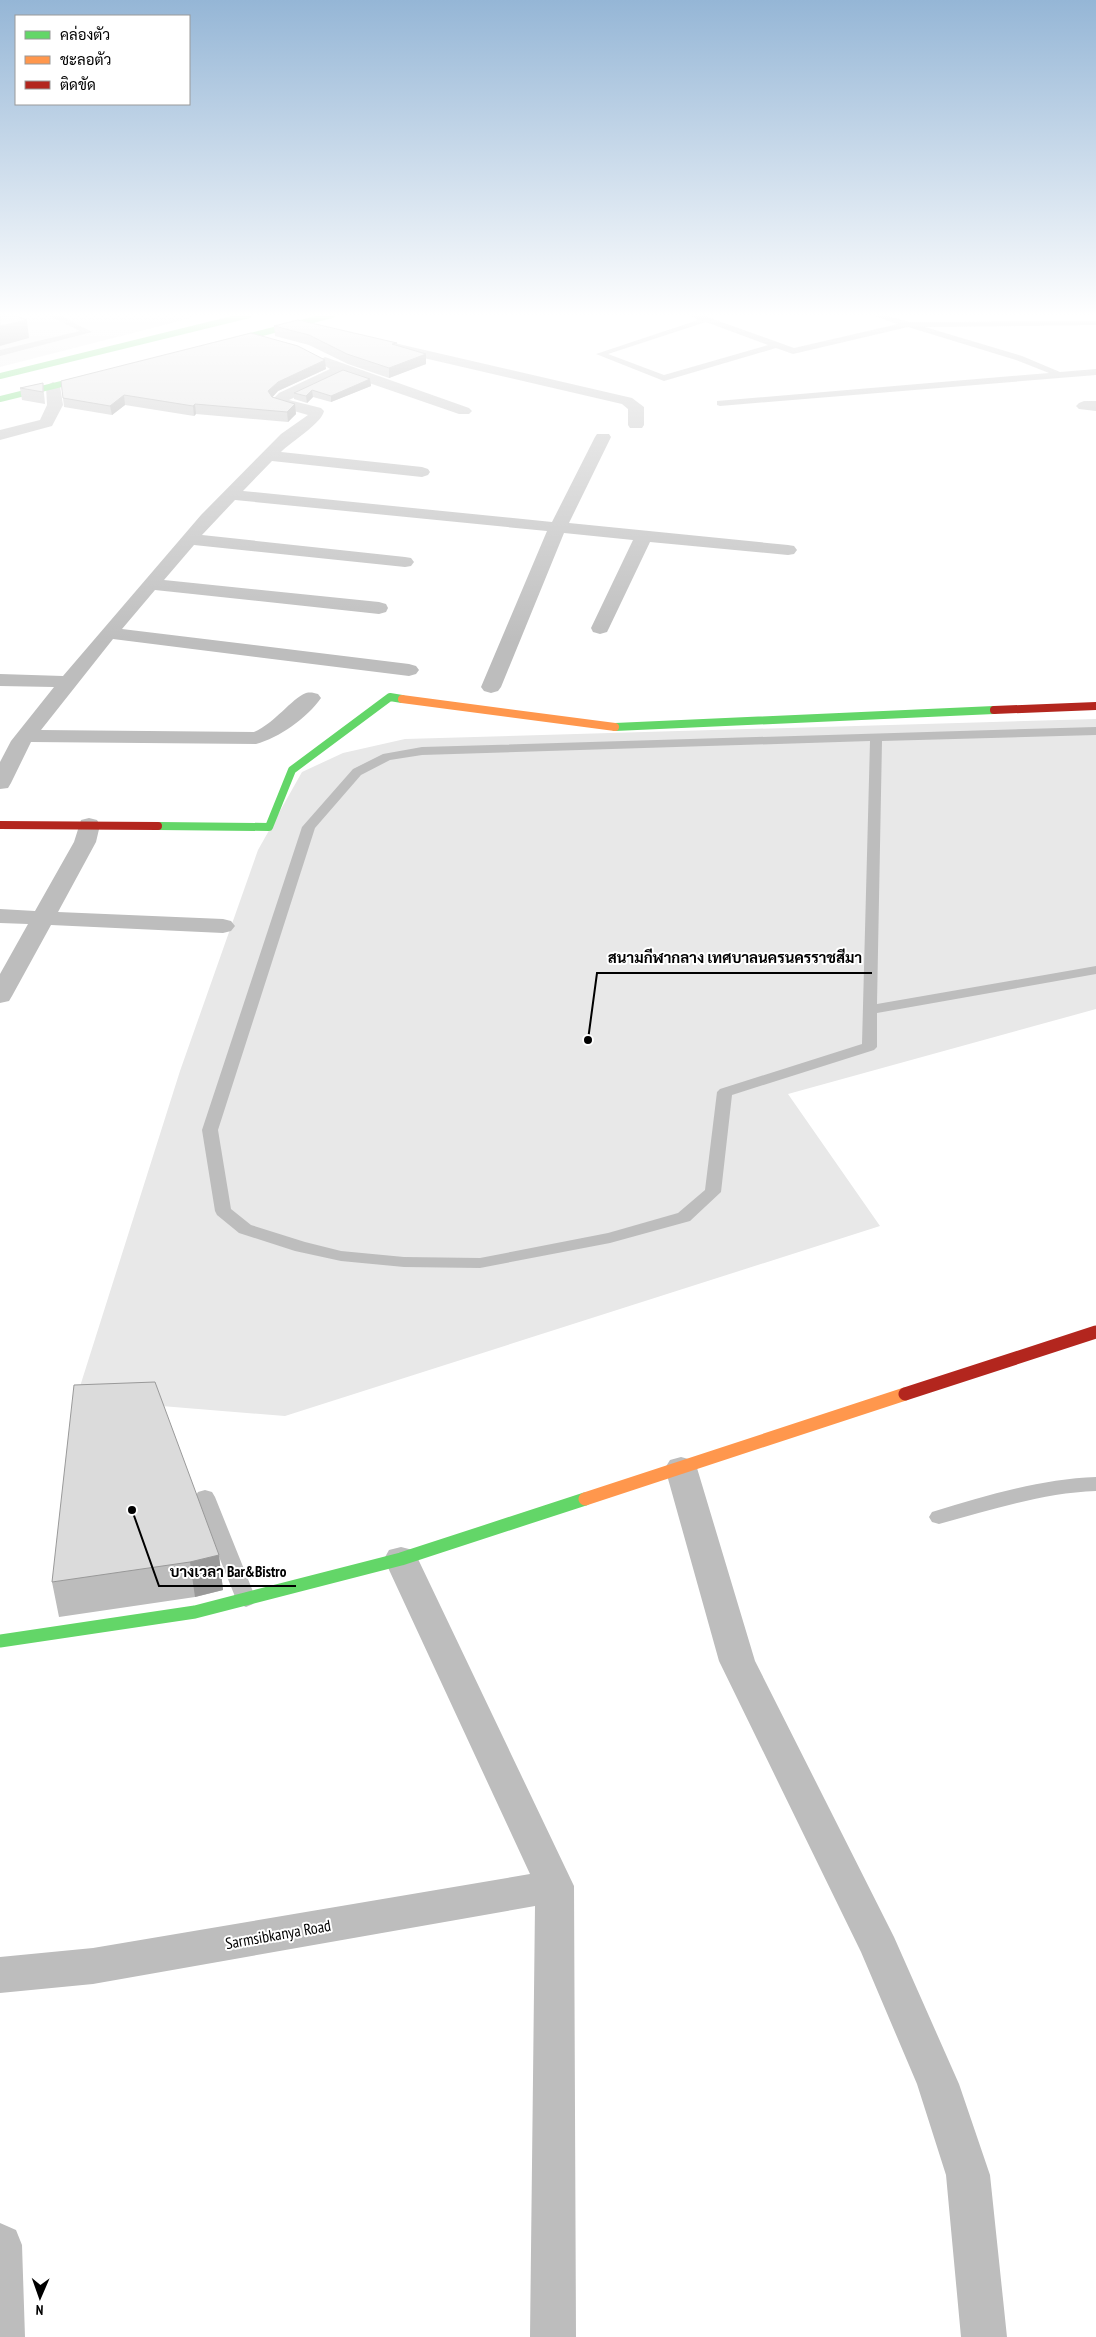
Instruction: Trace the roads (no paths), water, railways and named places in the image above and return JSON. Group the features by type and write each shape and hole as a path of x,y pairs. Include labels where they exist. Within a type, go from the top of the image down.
{"street":[{"path":"0,435 42,424"},
{"path":"0,783 26,736 108,633 231,495 287,437 306,424"},
{"path":"491,687 558,527 603,437"},
{"path":"268,456 422,472"},
{"path":"231,495 788,550"},
{"path":"600,628 643,537"},
{"path":"190,539 405,562"},
{"path":"152,584 379,608"},
{"path":"108,633 409,670"},
{"path":"0,680 68,682"},
{"path":"0,825 269,827 292,770 390,696 606,728 1096,706"},
{"path":"26,736 168,735 256,738 264,736 278,726 311,698"},
{"path":"1,993 85,842 89,825"},
{"path":"0,916 223,926"},
{"path":"0,1640 195,1612 401,1559 1096,1332"},
{"path":"681,1468 737,1661 880,1949 938,2084 968,2175 984,2337"},
{"path":"401,1559 555,1886 553,2337"},
{"name":"Sarmsibkanya Road","path":"0,1975 93,1966 555,1886"},
{"path":"0,2245 2,2337"}],"lane":[{"path":"876,738 868,1047 725,1092 713,1192 684,1217 610,1238 480,1263 404,1262 341,1256 301,1247 245,1229 223,1211 210,1130 309,827 357,772 387,757 422,751 1096,731"},
{"path":"870,1010 1096,970"},
{"path":"939,1517 1043,1489 1065,1485 1096,1484"},
{"path":"205,1497 246,1598"}],"place":[{"name":"สนามกีฬากลาง เทศบาลนครนครราชสีมา","path":"588,1040"},
{"name":"บางเวลา Bar&Bistro","path":"132,1510"}]}
